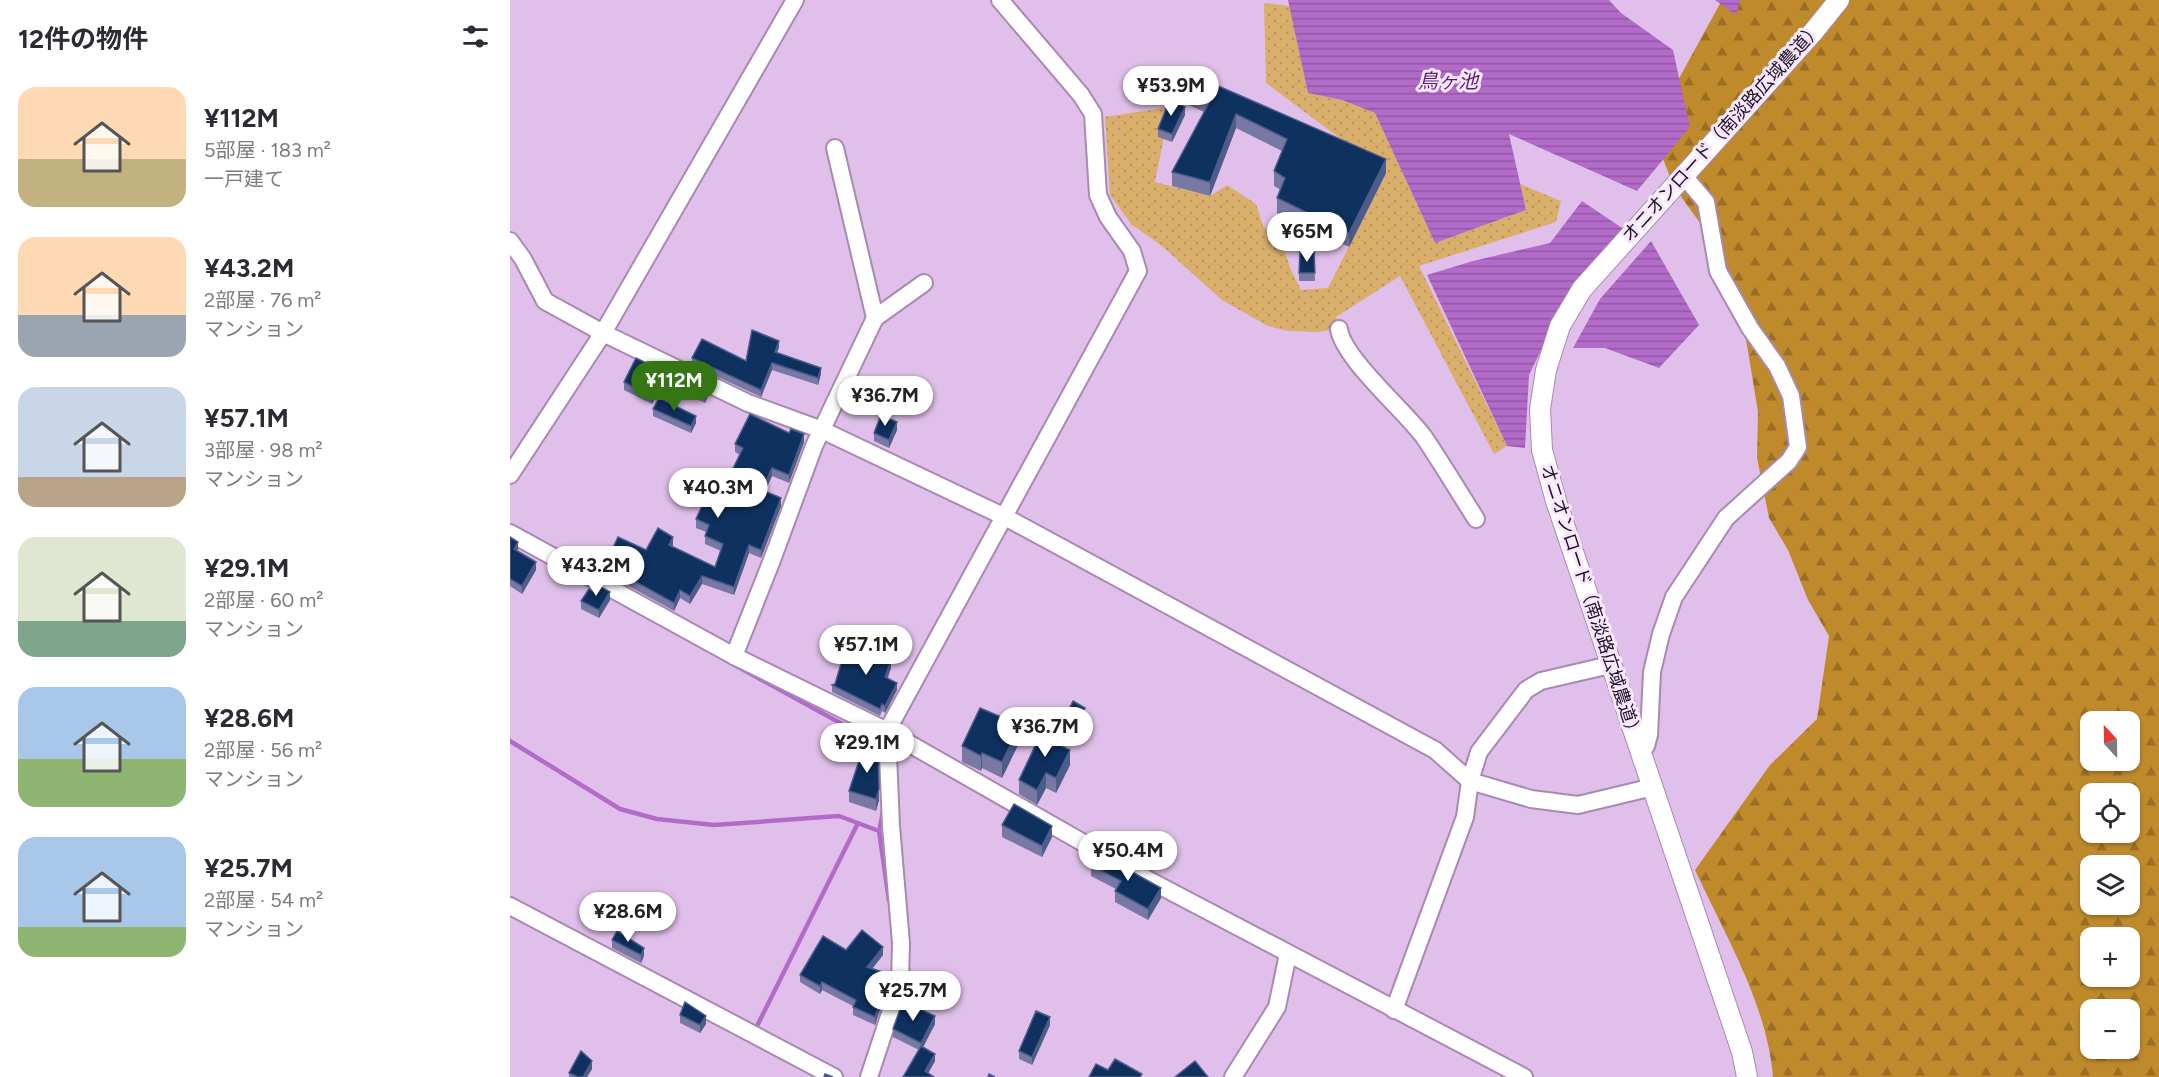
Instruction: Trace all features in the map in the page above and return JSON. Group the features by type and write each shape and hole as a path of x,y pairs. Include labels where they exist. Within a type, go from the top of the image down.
{"street":[{"path":"510,475 603,333 795,0"},
{"path":"869,1077 900,984 902,944 891,826 887,731 1138,271 1132,251 1108,217 1098,195 1093,114 1081,95 1000,0"},
{"name":"オニオンロード（南淡路広域農道）","path":"1746,1077 1742,1052 1556,501 1542,450 1540,409 1546,370 1560,327 1582,289 1814,31 1839,0"},
{"path":"835,148 875,318"},
{"path":"1639,750 1646,746 1649,735 1652,672 1661,634 1674,597 1725,518 1789,461 1798,447 1791,396 1777,366 1750,328 1718,271 1706,202 1683,175"},
{"path":"510,241 545,301 603,333 748,403 822,430 1005,517 1435,750 1470,781 1531,799 1578,805 1653,787"},
{"path":"734,656 822,430 875,318 924,284"},
{"path":"1339,329 1350,353 1423,436 1476,519"},
{"path":"510,532 734,656 887,731 1145,878 1524,1077"},
{"path":"1394,1010 1466,817 1470,781 1479,752 1526,690 1541,681 1610,665"},
{"path":"510,906 834,1077"},
{"path":"1233,1077 1277,1007 1288,954"}],"shaded area":[{"path":"1264,3 1290,6 1308,93 1342,100 1375,113 1435,243 1526,210 1520,184 1561,201 1556,222 1419,266 1507,446 1494,454 1400,276 1336,317 1339,329 1317,332 1288,331 1268,326 1222,300 1162,246 1132,225 1110,195 1105,117 1170,107 1155,182 1210,196 1227,185 1256,204 1263,226 1282,243 1301,290 1328,288 1386,173 1266,83"}],"green space":[{"path":"1722,0 2159,0 2159,1077 1773,1077 1769,1050 1754,997 1695,870 1770,765 1817,719 1829,636 1808,600 1788,550 1769,518 1757,458 1758,412 1744,327 1703,227 1674,187 1663,159 1677,82"}],"water":[{"name":"鳥ヶ池","path":"1288,0 1609,0 1621,13 1673,50 1690,127 1637,191 1509,134 1526,210 1435,243 1375,113 1342,100 1308,93"},
{"path":"1715,0 1740,0 1736,15"},
{"path":"1582,201 1625,230 1574,282 1529,375 1525,448 1507,446 1427,275 1473,261 1550,243"},
{"path":"1651,241 1699,325 1659,368 1605,348 1573,348 1600,299"}],"building":[{"path":"1193,75 1386,159 1349,233 1277,198 1285,178 1274,171 1287,139 1236,114 1210,182 1172,172 1210,101 1189,90"},
{"path":"1170,99 1185,107 1172,134 1158,129"},
{"path":"1300,252 1314,252 1315,273 1299,273"},
{"path":"752,330 779,341 775,352 821,368 818,378 772,363 761,390 692,358 702,339 746,361"},
{"path":"636,358 664,372 652,396 624,382"},
{"path":"683,376 708,388 705,396 680,383"},
{"path":"659,398 696,416 691,426 653,409"},
{"path":"750,414 789,433 791,429 804,434 789,475 772,468 762,490 781,498 761,550 749,545 734,587 702,576 690,596 680,590 674,603 605,565 618,537 646,550 658,528 673,537 669,545 715,567 723,544 705,536 709,525 696,519 711,486 722,491 743,448 735,444"},
{"path":"881,415 897,422 889,440 874,433"},
{"path":"510,537 518,542 514,549 536,562 522,586 510,579"},
{"path":"596,584 610,592 599,610 581,601 589,589 592,591"},
{"path":"854,642 874,648 872,654 891,661 885,677 897,683 885,706 882,704 880,709 832,685 835,684 843,657 848,658"},
{"path":"1073,701 1085,708 1072,732 1061,726"},
{"path":"980,708 1020,725 1002,762 982,753 981,756 962,746"},
{"path":"1045,725 1062,733 1057,744 1070,750 1056,778 1046,773 1037,790 1019,780"},
{"path":"864,746 878,751 879,789 876,799 849,791"},
{"path":"1014,804 1052,826 1042,846 1002,825"},
{"path":"1098,853 1161,888 1148,909 1115,891 1121,881 1091,865"},
{"path":"862,930 883,947 867,967 889,974 875,1017 853,1007 856,1000 822,982 820,986 800,975 823,936 846,950"},
{"path":"617,931 644,948 641,955 612,940"},
{"path":"903,1001 935,1016 921,1043 893,1029"},
{"path":"685,1002 706,1016 700,1025 680,1015"},
{"path":"1036,1011 1050,1017 1032,1057 1019,1051"},
{"path":"921,1046 935,1054 925,1071 934,1077 903,1077"},
{"path":"581,1051 592,1061 583,1077 578,1077 569,1073"},
{"path":"1115,1059 1142,1074 1140,1077 1089,1077 1096,1064 1108,1070"},
{"path":"1195,1061 1208,1077 1175,1077"}],"waterway":[{"path":"731,663 884,747"},
{"path":"510,741 620,809 657,819 714,825 839,816 879,831"},
{"path":"883,812 879,831 889,901"},
{"path":"756,1028 858,823"}]}
